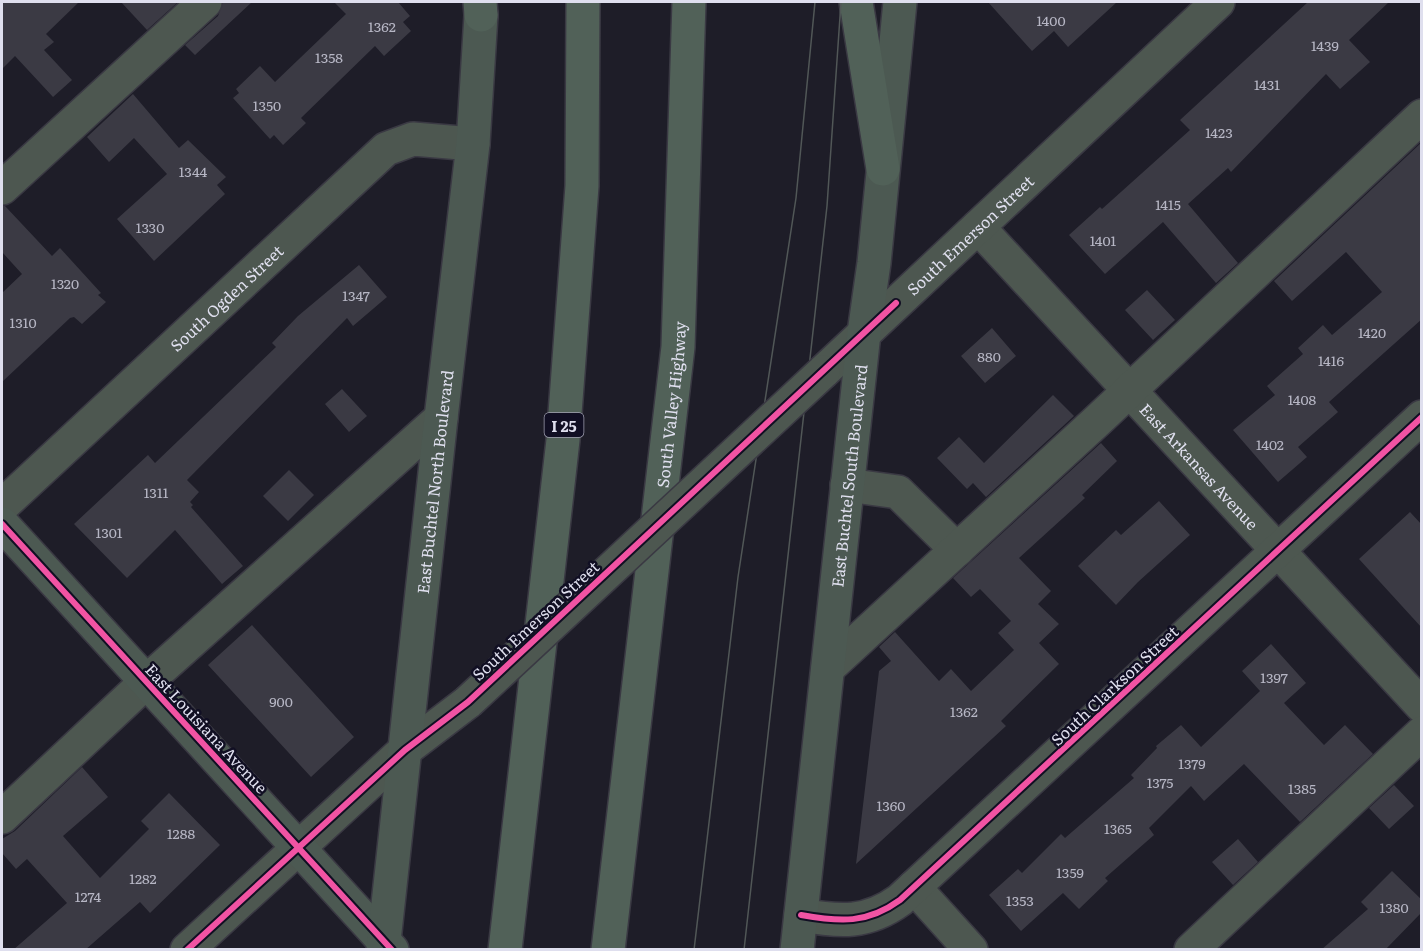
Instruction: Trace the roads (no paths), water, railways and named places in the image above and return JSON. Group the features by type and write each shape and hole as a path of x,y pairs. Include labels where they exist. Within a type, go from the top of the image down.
{"highway":[{"name":"I 25","path":"505,950 565,417 582,186 583,2"},
{"name":"South Valley Highway","path":"608,950 678,347 689,2"},
{"path":"856,2 883,169"},
{"path":"497,950 517,846"}],"main road":[{"name":"East Buchtel South Boulevard","path":"797,950 864,333 874,263 900,2"},
{"name":"East Buchtel North Boulevard","path":"386,947 405,750 473,144 480,6"},
{"name":"East Louisiana Avenue","path":"2,524 297,846 386,947"}],"street":[{"path":"2,188 205,2"},
{"name":"South Emerson Street","path":"187,950 297,846 405,750 468,702 978,227 1203,6"},
{"path":"828,668 1130,390 1422,116"},
{"name":"South Ogden Street","path":"2,506 386,149 413,139 473,144"},
{"name":"East Arkansas Avenue","path":"978,227 1422,706"},
{"name":"South Clarkson Street","path":"801,915 843,920 862,919 882,913 914,887 1422,417"},
{"path":"2,817 146,682 441,418"},
{"path":"848,485 898,492 957,550"},
{"path":"1191,950 1422,733"},
{"path":"914,887 971,950"}],"tram line":[{"path":"694,950 738,577 796,198 815,2"},
{"path":"744,950 827,206 841,2"}]}
